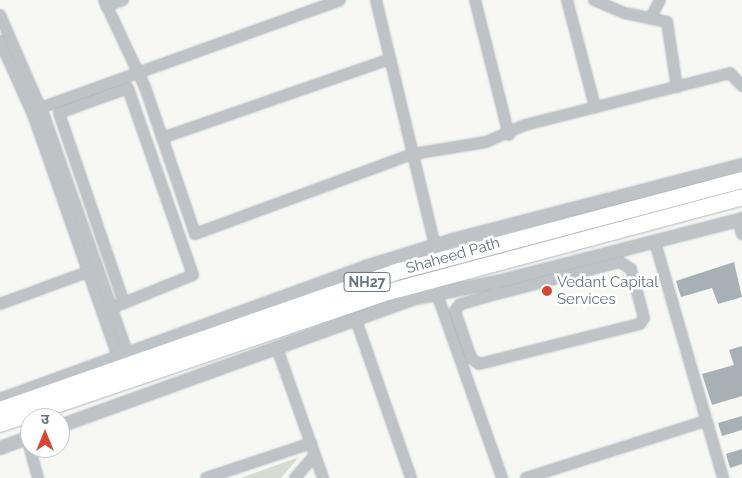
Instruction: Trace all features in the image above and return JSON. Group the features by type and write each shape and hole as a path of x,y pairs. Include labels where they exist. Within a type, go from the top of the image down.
{"highway":[{"name":"Shaheed Path","path":"0,410 400,271 742,180"},
{"name":"Shaheed Path","path":"0,424 381,294 494,261 742,197"}],"street":[{"path":"123,0 105,3 138,73 195,234 413,154 486,142 509,135 525,125 730,73 742,86"},
{"path":"36,109 340,0"},
{"path":"376,0 435,246"},
{"path":"475,0 509,135"},
{"path":"567,0 595,108"},
{"path":"594,0 625,13 651,17 666,22 677,86"},
{"path":"651,17 660,0"},
{"path":"0,15 36,109 123,355"},
{"path":"0,41 36,109"},
{"path":"162,138 390,59"},
{"path":"107,310 194,275 128,88 59,113 124,303"},
{"path":"0,400 366,267 435,246 742,165"},
{"path":"569,270 620,262 631,269 644,318 640,324 479,364 471,358 455,311 460,304 495,289 569,270 655,242 740,219 742,234"},
{"path":"655,242 723,478"},
{"path":"0,304 93,270"},
{"path":"70,422 356,320 437,294 495,289"},
{"path":"437,294 502,478"},
{"path":"356,320 411,478"},
{"path":"277,348 324,478"},
{"path":"526,478 706,421"},
{"path":"0,448 20,440"},
{"path":"206,478 311,443"},
{"path":"295,478 315,455"},
{"path":"34,458 38,478"}],"shaded area":[{"path":"299,457 281,478 241,478"}],"building":[{"path":"734,262 742,297 718,304 712,288 681,297 676,281"},
{"path":"742,346 742,396 712,405 702,374 734,365 729,350"},
{"path":"742,416 742,430 722,436 718,423"},
{"path":"742,449 742,464 730,468 726,454"}],"place":[{"name":"Vedant Capital Services","path":"547,291"}]}
